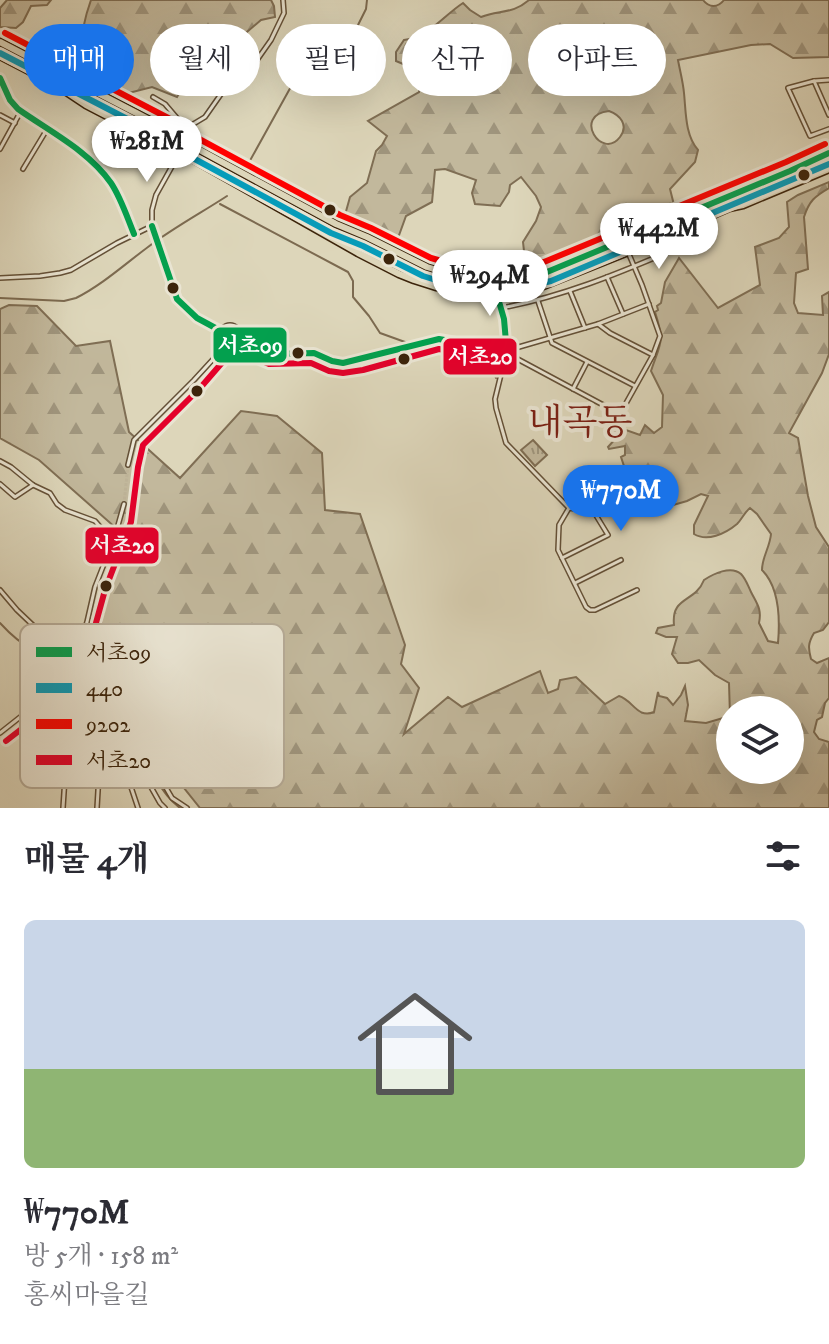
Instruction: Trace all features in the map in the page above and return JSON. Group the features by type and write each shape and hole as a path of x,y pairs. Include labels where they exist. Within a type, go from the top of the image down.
{"main road":[{"path":"0,42 169,130 185,142 336,224 421,264 457,276 493,281 547,272 829,153"},
{"path":"0,56 56,85 86,105 180,152 358,253 436,287 495,291 543,286 829,169"}],"street":[{"path":"221,331 196,318 177,299 152,226 152,210 156,195 185,142 187,130 205,117 226,87 245,77 282,20 283,0"},
{"path":"0,78 10,100 21,111 104,174 118,194 134,234"},
{"path":"829,80 788,88 810,136 829,129"},
{"path":"814,81 829,115"},
{"path":"153,97 165,104 187,130"},
{"path":"0,149 21,111"},
{"path":"0,115 15,123"},
{"path":"23,169 46,130"},
{"path":"0,278 71,270 152,226"},
{"path":"501,308 570,291 673,250"},
{"path":"510,355 620,414 653,355 660,336 628,252"},
{"path":"607,277 623,314"},
{"path":"493,281 504,319 506,342 512,349"},
{"path":"570,291 585,328"},
{"path":"538,301 552,343 635,386"},
{"path":"512,349 598,324 650,304"},
{"path":"598,324 653,355"},
{"path":"226,326 236,327 240,332 239,340 232,345 225,344 221,331 226,326"},
{"path":"239,340 271,354 314,353 343,363 439,339 495,349"},
{"path":"505,358 498,356 495,349 498,343 506,342"},
{"path":"128,465 134,440 210,364 225,344"},
{"path":"512,349 505,358 495,399 506,443 569,508 594,512 608,535 562,558"},
{"path":"573,389 587,362"},
{"path":"0,461 33,485 50,493 65,510 95,521 115,536"},
{"path":"0,484 15,497 33,485"},
{"path":"86,624 95,587 124,504"},
{"path":"569,508 559,525 558,550 586,607 590,610 602,607 637,590"},
{"path":"575,583 621,560"},
{"path":"0,590 32,624"},
{"path":"0,733 20,717"},
{"path":"63,808 64,788"},
{"path":"97,808 99,788"},
{"path":"131,788 138,808"},
{"path":"152,788 165,808"},
{"path":"166,788 172,798 187,808"}],"green space":[{"path":"7,0 51,0 47,5 31,6 23,22 16,28 0,27 0,8"},
{"path":"91,0 271,0 275,17 256,24 150,24 150,88 134,92 134,24 84,24"},
{"path":"529,0 703,0 714,6 724,0 829,0 829,57 793,58 770,44 678,60 688,130 698,150 695,162 670,189 674,205 582,248 525,260 523,242 541,207 521,177 510,185 500,206 475,204 472,193 476,180 445,169 435,170 432,202 406,216 398,238 345,215 350,197 367,183 376,151 387,136 368,121 412,96 512,96 512,24 436,24 463,3 481,17 512,10","holes":["609,111 620,118 623,133 613,143 605,144 594,134 591,127 598,114"]},
{"path":"402,43 402,64 396,61 396,52"},
{"path":"829,182 829,188 813,200 804,217 808,269 796,273 794,303 798,313 823,315 822,296 829,292 829,354 789,433 798,438 816,527 829,547 829,622 823,630 814,633 809,649 811,659 817,663 829,658 829,698 814,732 819,739 829,742 829,808 200,808 184,788 284,788 284,624 101,624 125,536 39,460 0,438 0,309 9,305 37,306 76,346 110,341 129,432 180,478 241,411 277,416 322,453 325,510 360,514 405,645 401,664 419,688 404,734 448,697 462,707 540,671 548,693 558,689 560,680 576,677 605,704 619,696 643,713 654,712 658,692 673,705 685,686 688,705 685,721 706,723 716,720 716,784 804,784 804,696 729,696 729,683 699,660 678,663 672,654 677,637 656,633 658,628 674,625 676,609 695,593 704,580 732,570 741,574 747,583 768,641 778,643 776,595 762,570 771,534 750,508 737,524 722,534 705,537 694,534 694,525 708,496 701,494 670,506 664,502 665,494 655,487 651,478 624,466 621,457 625,455 625,446 608,447 618,436 608,429 609,424 640,435 645,425 654,433 662,427 663,395 651,371 660,342 655,312 661,303 665,282 679,258 718,308 760,285 755,247 779,238 789,227 787,202"},
{"path":"533,440 547,455 535,466 521,450"}],"waterway":[{"path":"247,166 293,83 347,51 367,0"},
{"path":"0,298 64,301 76,298 104,281 167,233 227,196"},
{"path":"220,204 348,272 353,281 353,297 380,333 405,342"},
{"path":"433,350 460,355"},
{"path":"472,356 488,362 496,378"},
{"path":"0,623 20,641"},
{"path":"162,788 180,808"}],"tunnel":[{"path":"124,504 128,465"}],"transit line":[{"name":"9202","path":"5,33 174,121 190,134 340,215 431,258 493,271 544,262 825,144"},
{"name":"440","path":"0,53 164,138 180,151 331,233 423,276 455,286 513,290 551,281 829,164"},
{"name":"서초09","path":"0,78 18,109 68,142 102,172 118,195 134,234"},
{"name":"서초09","path":"506,342 504,319 493,281 547,272 829,153"},
{"name":"서초09","path":"152,226 177,299 197,318 221,331"},
{"name":"서초09","path":"239,340 271,354 314,353 343,363 439,339 495,349"},
{"name":"서초20","path":"235,349 269,364 311,363 343,373 439,349 493,359"},
{"name":"서초20","path":"96,624 131,522 143,445 233,350"},
{"name":"서초20","path":"6,741 20,730"}],"district":[{"name":"내곡동","path":"580,423"}]}
